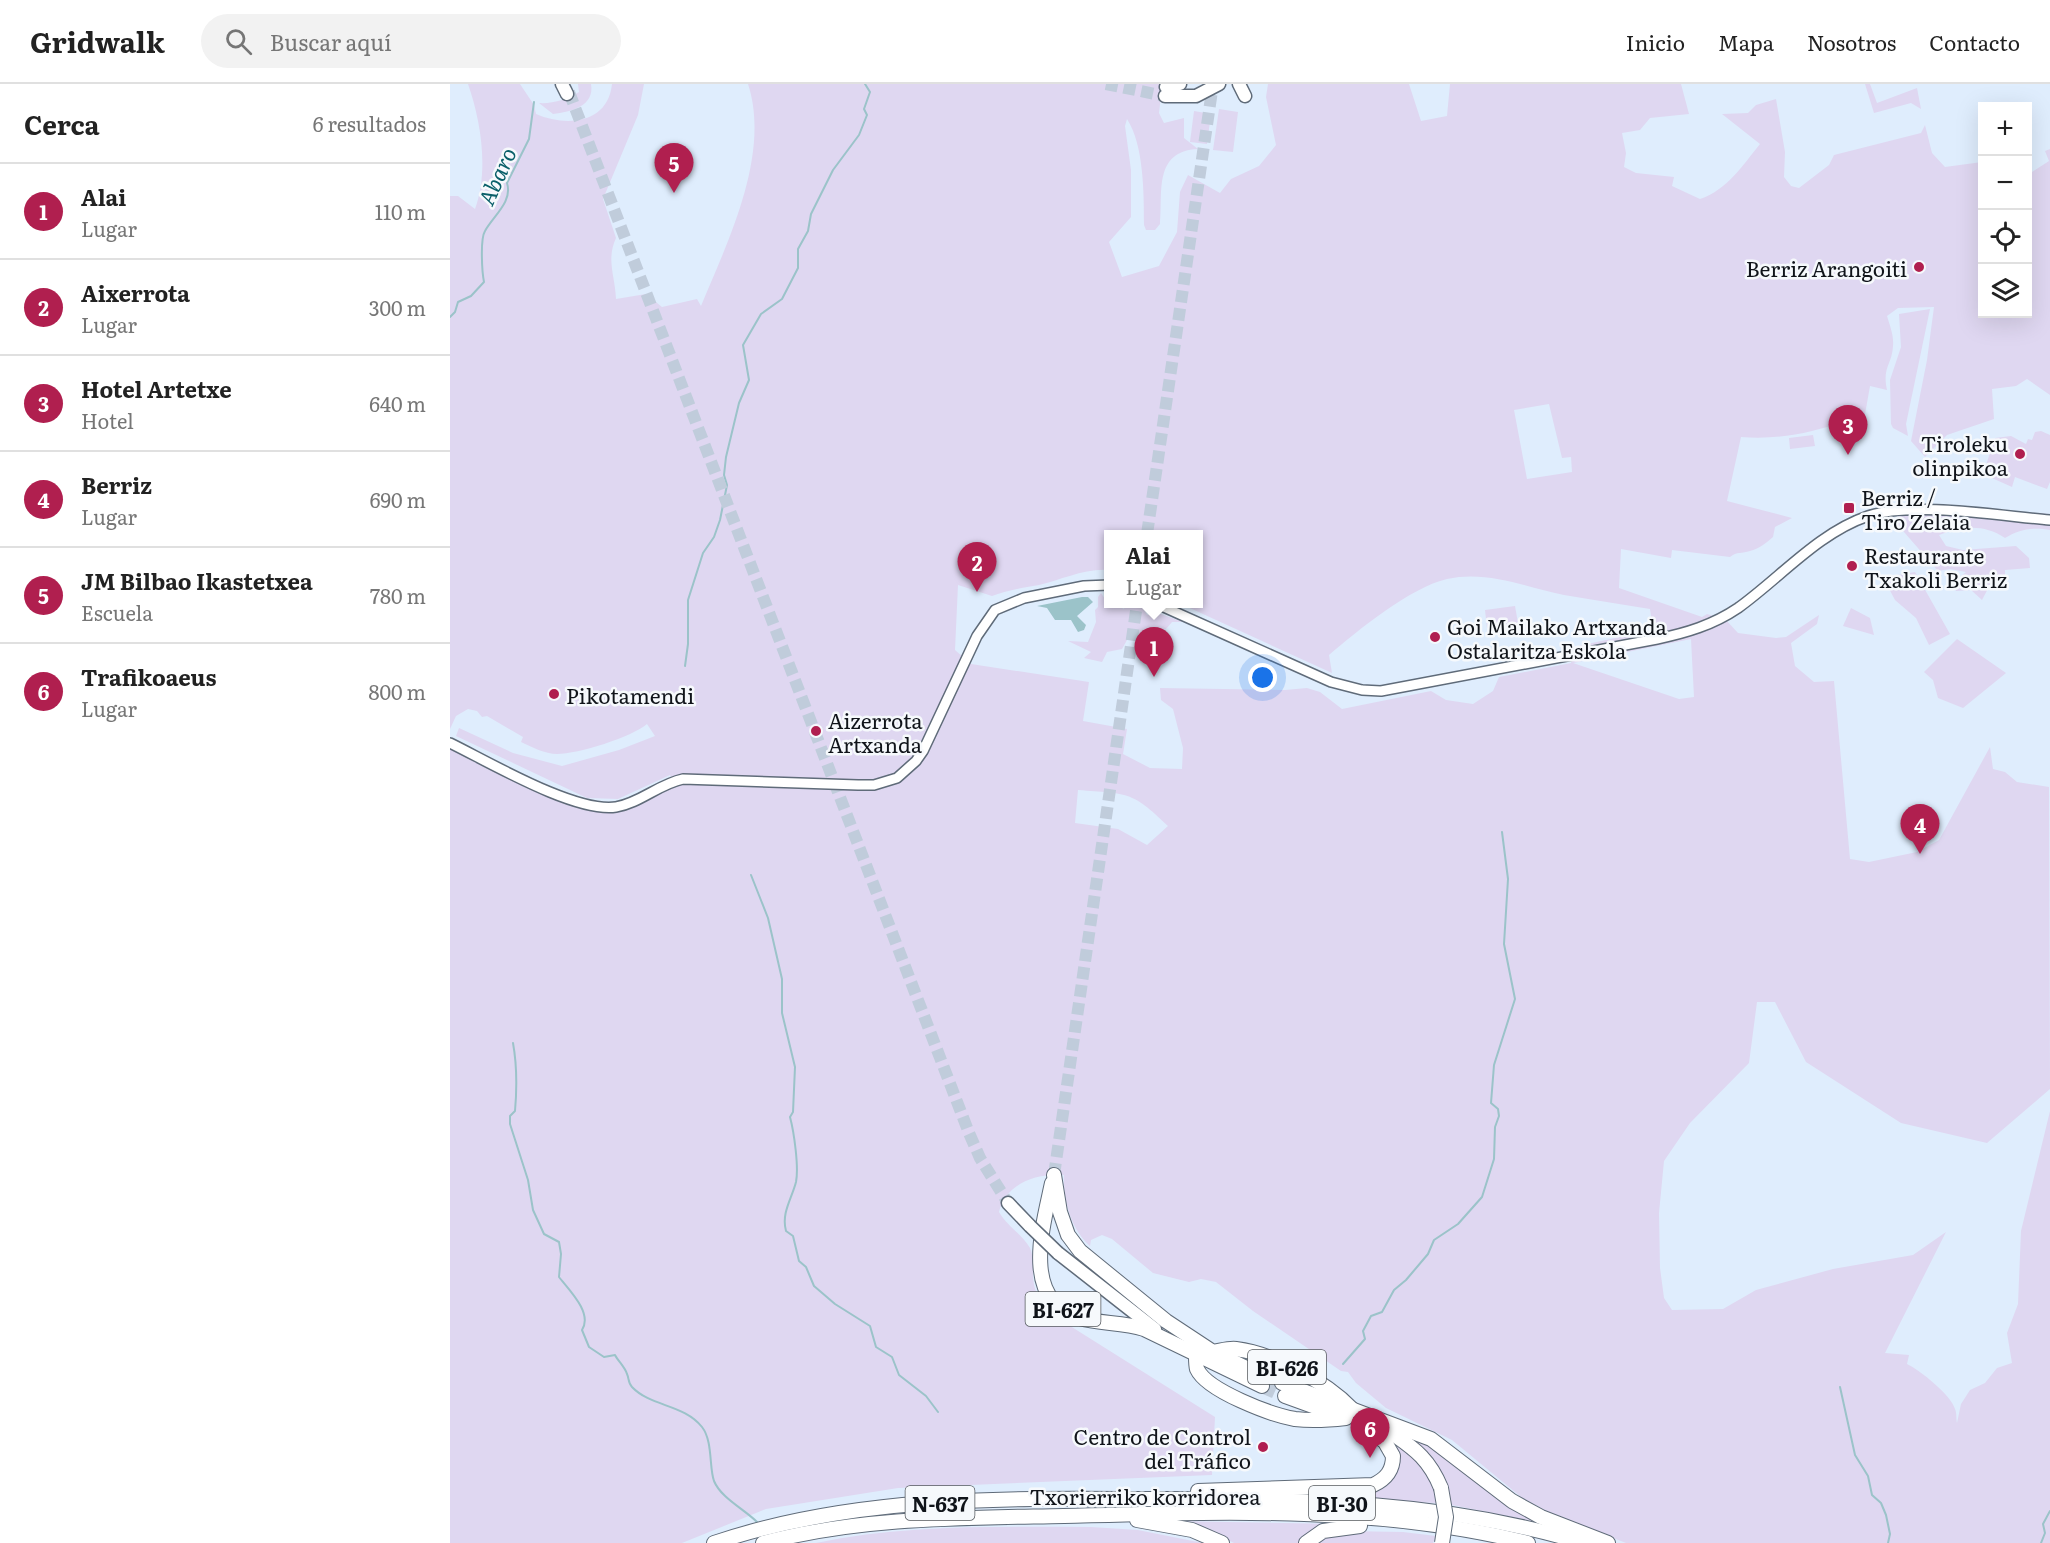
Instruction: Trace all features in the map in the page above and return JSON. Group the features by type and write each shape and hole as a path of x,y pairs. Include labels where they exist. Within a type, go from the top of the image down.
{"highway":[{"path":"1180,84 1165,91 1196,96 1219,84"},
{"name":"BI-627","path":"1196,1355 1131,1325 1078,1318 1053,1301 1045,1288 1040,1271 1045,1222 1054,1175 1060,1212 1068,1235 1080,1251 1166,1321 1213,1352"},
{"name":"BI-626","path":"1008,1203 1058,1253 1155,1329 1196,1355 1260,1380 1213,1352 1155,1329"},
{"name":"BI-626","path":"1213,1352 1234,1348 1302,1372 1337,1393 1349,1414"},
{"name":"BI-626","path":"1196,1355 1197,1369 1207,1380 1226,1394 1292,1418 1320,1421 1349,1414"},
{"name":"BI-626","path":"1283,1390 1366,1420"},
{"path":"1366,1420 1417,1449 1435,1473 1441,1488 1446,1517 1442,1543"},
{"path":"1095,1498 1149,1492 1373,1485 1389,1473 1393,1456 1385,1442 1366,1420"},
{"path":"1366,1420 1431,1439 1512,1501 1541,1516 1608,1543"},
{"name":"Txorierriko korridorea","path":"714,1543 775,1525 849,1511 927,1503 1095,1498 1307,1501 1413,1507 1500,1520 1584,1543"},
{"path":"1111,1514 1192,1530 1222,1543"},
{"name":"Txorierriko korridorea","path":"763,1543 827,1529 912,1519 1111,1514 1311,1516 1431,1525 1528,1543"},
{"path":"1306,1543 1316,1534 1345,1526 1431,1525"}],"street":[{"path":"1168,608 1331,682 1362,690 1381,691 1657,639 1702,627 1737,609 1812,549 1850,523 1877,513 1919,510 2050,520"},
{"path":"450,743 561,796 600,807 629,803 665,784 683,779 858,785 887,782 907,771 923,751 976,636 995,610 1024,598 1084,586 1104,585"}],"shaded area":[{"path":"468,84 520,84 534,105 536,114 572,121 584,119 603,107 609,97 612,84 644,84 638,115 603,199 616,238 611,261 616,299 646,294 662,307 697,299 701,306 734,226 750,168 754,139 754,111 748,84 1173,84 1162,88 1159,113 1164,123 1184,118 1184,138 1198,149 1174,157 1167,165 1161,187 1160,224 1155,230 1146,230 1140,156 1133,130 1127,119 1125,126 1131,170 1131,217 1109,242 1122,277 1159,266 1177,232 1180,192 1188,175 1220,193 1231,179 1259,166 1276,145 1266,97 1268,84 1409,84 1421,121 1447,116 1450,84 1681,84 1689,114 1650,118 1640,130 1622,133 1626,153 1624,167 1636,173 1674,177 1672,186 1700,199 1710,195 1726,183 1760,144 1722,114 1748,113 1756,105 1776,99 1785,152 1784,177 1791,186 1799,188 1829,165 1834,155 1921,133 1925,125 1932,153 1945,167 1978,163 1978,318 2032,318 2032,172 2049,161 2045,151 2050,149 2050,395 2027,379 2016,386 1992,389 1994,419 1947,435 1925,457 1911,441 1927,360 1934,307 1898,308 1887,316 1893,342 1886,371 1887,390 1870,386 1864,420 1852,433 1846,421 1794,435 1741,437 1727,501 1792,518 1775,527 1773,537 1762,546 1730,557 1672,550 1671,558 1621,549 1619,588 1702,617 1707,614 1726,620 1738,633 1776,638 1786,637 1819,615 1817,624 1791,643 1795,666 1814,682 1834,681 1850,859 1869,862 1917,852 1939,840 1990,747 1993,769 2005,772 2017,782 2049,787 2050,1089 1987,1143 1901,1123 1806,1062 1775,1002 1757,1002 1749,1063 1690,1123 1664,1161 1659,1213 1660,1268 1664,1298 1672,1310 1723,1309 1756,1290 1833,1269 1913,1255 1946,1232 1885,1353 1909,1355 1907,1364 1935,1384 1948,1397 1956,1411 1957,1423 1961,1404 1970,1390 1985,1383 1997,1368 2012,1363 2007,1333 2018,1304 2021,1231 2050,1111 2050,1543 1626,1543 1552,1514 1521,1497 1452,1440 1386,1408 1356,1383 1348,1372 1341,1371 1253,1311 1216,1282 1201,1279 1189,1282 1153,1273 1112,1239 1102,1235 1091,1240 1090,1246 1073,1223 1065,1194 1064,1175 1054,1175 1033,1178 1016,1187 1008,1194 999,1212 1030,1248 1033,1258 1034,1284 1039,1298 1067,1324 1215,1417 1212,1475 898,1488 766,1509 682,1543 450,1543 450,748 554,798 596,810 611,811 628,807 675,786 670,775 618,799 587,798 456,736 459,728 513,753 562,766 619,750 655,736 647,724 630,734 604,744 557,754 543,752 521,742 523,737 487,716 482,717 477,711 468,709 456,716 450,729 450,196 458,196 475,209 482,179 480,130","holes":["1549,404 1562,458 1571,457 1572,472 1527,479 1514,410","1104,530 1203,530 1203,608 1190,608 1332,673 1329,655 1401,600 1433,584 1462,577 1491,578 1564,595 1650,609 1653,630 1573,647 1571,663 1499,677 1493,691 1473,704 1446,700 1431,691 1342,709 1320,692 1307,688 1285,690 1160,688 1161,700 1173,709 1183,748 1182,769 1150,768 1123,754 1127,729 1083,721 1089,682 971,664 955,650 958,585 992,596 1082,573 1104,570","1691,639 1694,697 1679,699 1573,663","1078,790 1108,792 1136,800 1168,826 1147,845 1118,829 1075,823"]},
{"path":"578,84 591,84 591,92 585,103 574,109 553,114 539,103 555,102 570,97 579,92"},
{"path":"1865,84 1870,84 1877,103 1917,88 1921,109 1911,103 1874,113"},
{"path":"1219,109 1238,112 1233,152 1213,150"},
{"path":"1194,111 1211,114 1207,144 1190,142"},
{"path":"1930,309 1906,424 1908,436 1893,428 1891,424 1890,380 1901,347 1899,314"},
{"name":"Tiroleku olinpikoa","path":"2041,431 2050,435 2050,482 2047,489 2015,477 2012,487 1983,474 1995,438 2011,436 2026,444 2028,439 2032,440 2035,432"},
{"path":"1813,435 1815,446 1790,449 1789,438"},
{"path":"1900,503 2050,514 2050,530 2027,529 2005,538 1989,530 1973,528 1964,528 1939,535 1946,546 1963,550 2016,546 2029,558 2030,568 2005,570 2005,581 1991,583 1982,600 1971,590 1956,591 1953,583 1966,572 1950,569 1938,571 1897,524"},
{"path":"1915,572 1950,634 1929,645 1916,618 1895,600 1885,581 1892,576"},
{"path":"1101,593 1104,598 1104,608 1143,608 1147,615 1158,613 1183,622 1172,622 1166,629 1152,635 1142,632 1127,640 1122,649 1107,652 1102,662 1084,658 1091,652 1068,641 1088,642 1096,622 1095,610 1098,607 1098,597"},
{"path":"1088,597 1093,602 1077,616 1086,625 1084,630 1078,632 1071,620 1055,620 1047,608 1037,606"},
{"path":"1515,606 1518,623 1487,628 1485,610"},
{"path":"1851,608 1870,618 1874,635 1843,626"},
{"path":"1957,639 2006,673 1963,708 1938,698 1933,680 1924,672"},
{"path":"1401,1431 1430,1444 1545,1524 1452,1505 1445,1482 1428,1454"},
{"path":"1387,1437 1405,1448 1421,1464 1432,1482 1437,1503 1218,1494 1385,1484"},
{"path":"1169,1521 1338,1524 1306,1536 1299,1543 1234,1543 1220,1536"},
{"path":"988,1527 1091,1527 1138,1530 1203,1543 816,1543 884,1532"},
{"path":"1345,1531 1403,1532 1436,1536 1433,1543 1314,1543 1324,1536"}],"waterway":[{"path":"685,666 688,644 688,600 703,553 714,537 720,520 727,485 724,475 726,457 739,403 749,380 743,345 761,314 782,299 798,268 798,249 808,231 811,214 833,170 859,135 867,115 864,109 870,92 865,84"},
{"name":"Abaro","path":"450,317 455,312 458,302 471,296 484,282 483,235 505,203 507,183 529,139 534,102"},
{"path":"1343,1364 1365,1339 1363,1331 1371,1316 1382,1312 1394,1290 1406,1280 1428,1254 1434,1240 1458,1224 1482,1197 1494,1159 1495,1127 1499,1116 1498,1109 1491,1103 1494,1065 1515,999 1504,944 1508,879 1502,832"},
{"path":"751,875 768,918 782,979 782,1013 795,1067 793,1112 790,1117 796,1150 797,1176 786,1212 786,1231 793,1236 799,1261 806,1267 814,1286 835,1304 870,1326 876,1347 892,1357 899,1375 926,1396 938,1412"},
{"path":"513,1043 516,1094 515,1111 510,1116 510,1124 528,1180 533,1210 544,1234 559,1242 561,1254 559,1277 582,1309 585,1323 582,1330 589,1347 604,1357 615,1355 626,1371 631,1385 640,1394 695,1419 708,1440 712,1476 717,1487 757,1522"},
{"path":"1840,1387 1855,1455 1868,1476 1872,1495 1881,1503 1886,1515 1890,1534 1888,1543"},
{"path":"2041,1543 2045,1533 2043,1524 2050,1511"}],"tunnel":[{"path":"1106,84 1165,96"},
{"path":"1148,530 1213,84"},
{"path":"569,92 969,1133 980,1158 1008,1203"},
{"path":"1054,1175 1136,608"},
{"path":"1259,1374 1282,1383"},
{"path":"1262,1386 1285,1396"}],"place":[{"name":"JM Bilbao Ikastetxea","path":"674,193"},
{"name":"Berriz Arangoiti","path":"1919,267"},
{"name":"Tiroleku olinpikoa","path":"2020,454"},
{"name":"Hotel Artetxe","path":"1848,455"},
{"name":"Berriz / Tiro Zelaia","path":"1849,508"},
{"name":"Restaurante Txakoli Berriz","path":"1852,566"},
{"name":"Aixerrota","path":"977,592"},
{"name":"Goi Mailako Artxanda Ostalaritza Eskola","path":"1435,637"},
{"name":"Alai","path":"1154,677"},
{"name":"Pikotamendi","path":"554,694"},
{"name":"Aizerrota Artxanda","path":"816,731"},
{"name":"Berriz","path":"1920,854"},
{"name":"Centro de Control del Tráfico","path":"1263,1447"},
{"name":"Trafikoaeus","path":"1370,1458"}]}
